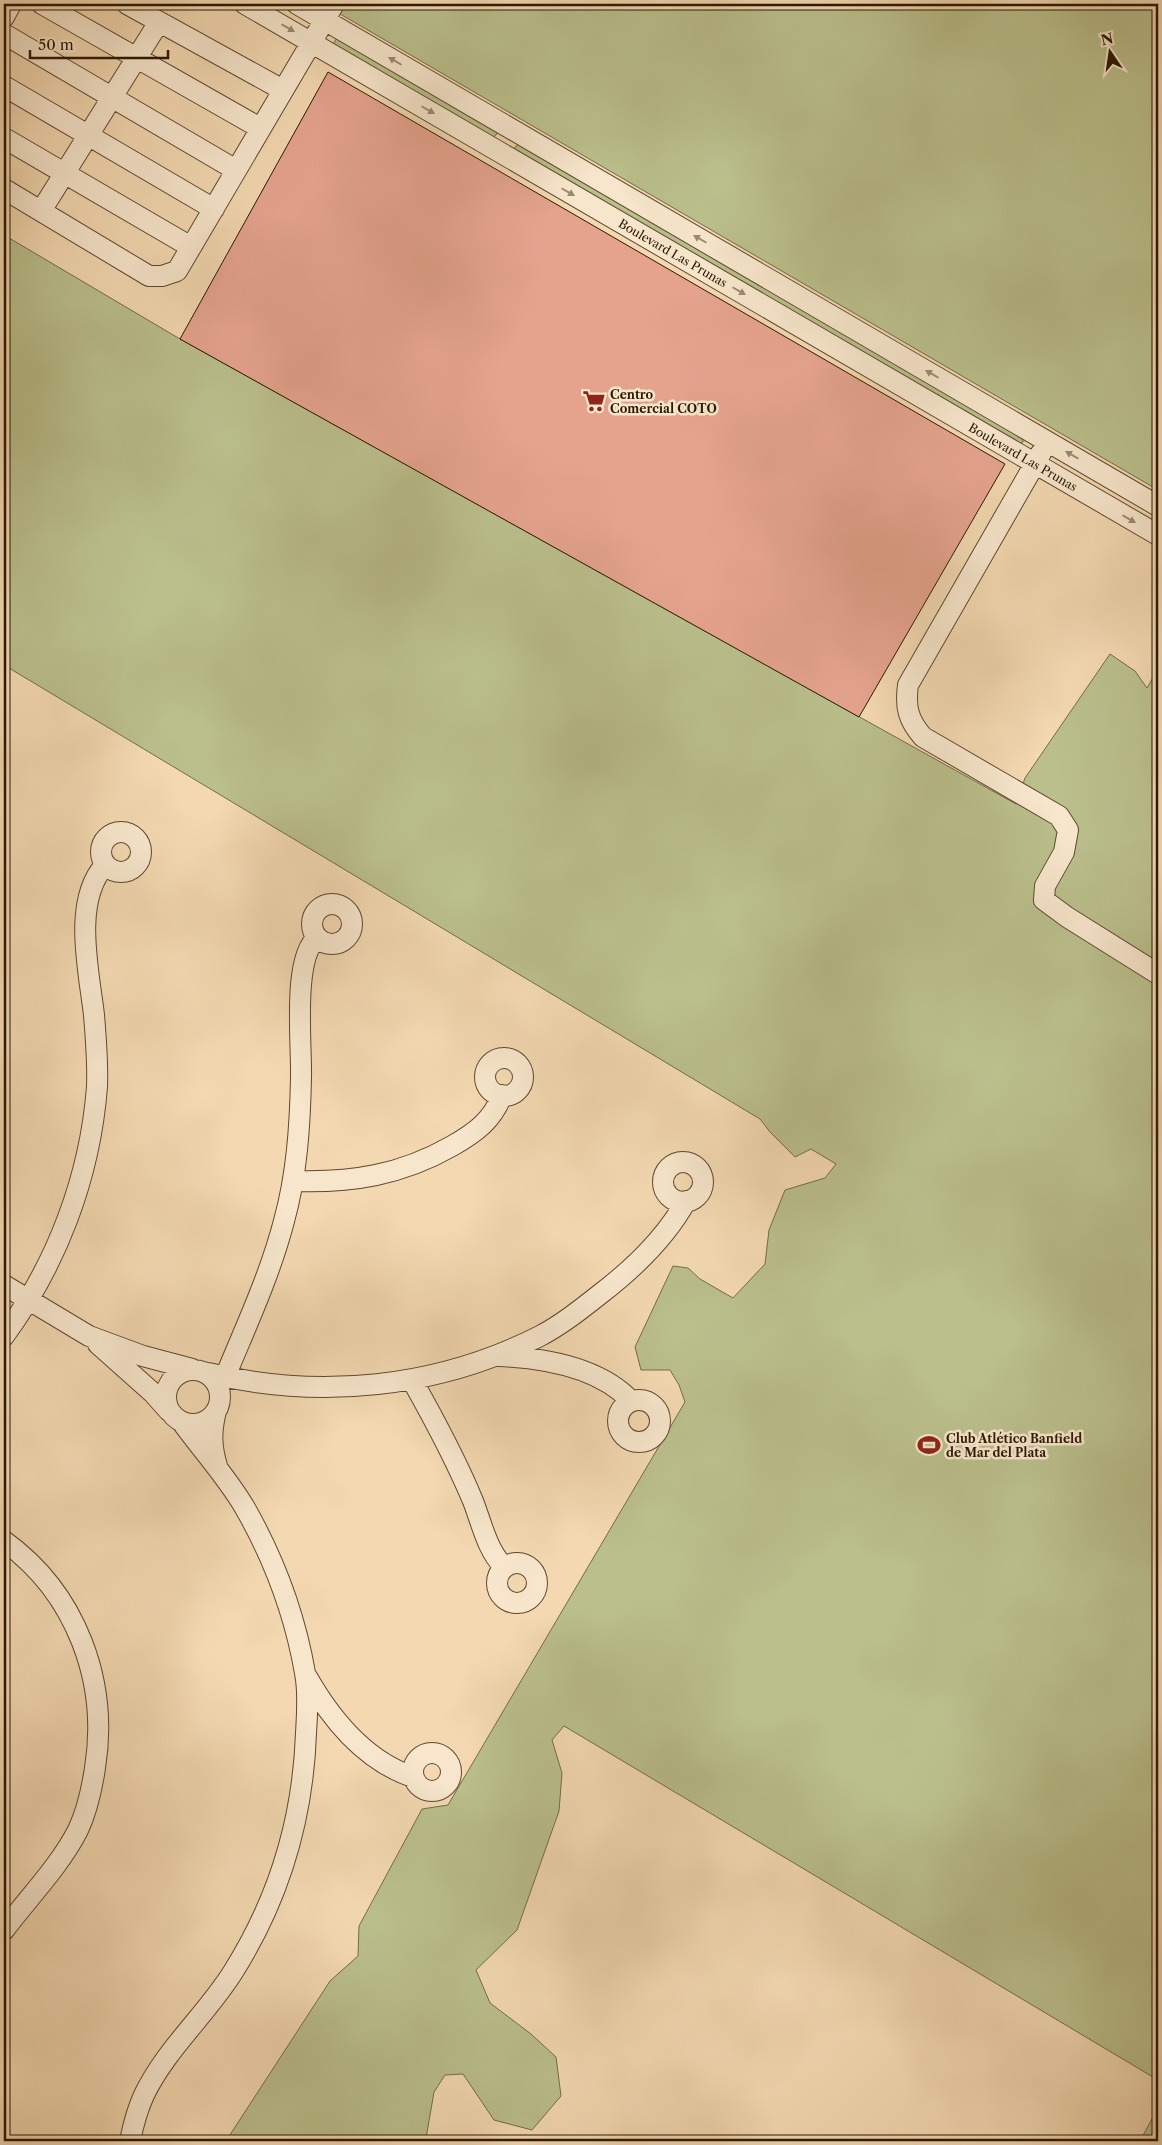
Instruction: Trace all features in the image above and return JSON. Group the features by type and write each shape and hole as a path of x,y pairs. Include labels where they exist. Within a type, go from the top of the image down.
{"street":[{"path":"4,17 11,4"},
{"path":"42,4 260,128"},
{"path":"127,4 283,90"},
{"name":"Boulevard Las Prunas","path":"245,4 1158,535"},
{"name":"Boulevard Las Prunas","path":"296,4 329,12 512,130 1158,506"},
{"path":"4,189 149,276 162,276 177,271 329,12"},
{"path":"41,211 159,22"},
{"path":"4,34 236,170"},
{"path":"4,86 214,209"},
{"path":"499,152 512,130"},
{"path":"4,138 191,248"},
{"path":"1048,442 908,685 906,700 908,714 913,726 923,737 1059,816 1068,830 1064,852 1045,886 1044,900 1067,917 1158,974"},
{"path":"4,1336 29,1299 64,1230 87,1158 97,1086 94,1015 86,952 86,928 92,886 98,872 105,865"},
{"path":"208,1373 265,1281 284,1221 293,1181 300,1102 301,979 307,951 311,943 318,938"},
{"path":"293,1181 346,1180 377,1175 414,1165 459,1142 479,1129 497,1108 502,1096"},
{"path":"89,1336 144,1356 208,1373 252,1382 316,1388 349,1387 412,1380 497,1356 541,1335 574,1314 610,1287 636,1264 670,1227 686,1201"},
{"path":"4,1285 89,1336 153,1393 175,1416 227,1480 245,1507 274,1567 289,1609 306,1675 306,1739 301,1798 286,1862 276,1890 263,1920 233,1973 200,2018 172,2050 153,2079 144,2095 130,2141"},
{"path":"497,1356 534,1358 580,1371 608,1382 631,1401"},
{"path":"220,1472 212,1444 212,1432 218,1407 218,1387 208,1373 183,1370 170,1380 165,1396 175,1416 196,1424 210,1417 218,1407 231,1391 252,1382"},
{"path":"412,1380 432,1416 473,1501 495,1558 504,1567"},
{"path":"4,1541 37,1570 51,1585 64,1604 79,1634 91,1667 97,1695 99,1723 93,1779 78,1829 53,1870 4,1930"},
{"path":"306,1675 326,1708 362,1748 394,1771 413,1777"}],"green space":[{"path":"323,4 1158,4 1158,490"},
{"path":"337,38 497,132 496,135 493,137 333,44"},
{"path":"519,144 1023,438 1023,442 1019,444 514,150"},
{"path":"4,235 180,339 1016,804 1025,778 1110,654 1135,671 1147,688 1158,669 1158,2080 564,1726 552,1740 562,1773 559,1811 517,1930 476,1970 490,2003 531,2034 556,2057 561,2096 532,2130 494,2120 463,2074 445,2075 434,2092 426,2138 431,2141 226,2141 330,1981 358,1956 359,1926 422,1809 448,1805 685,1402 679,1385 670,1370 641,1370 635,1347 673,1266 688,1268 700,1279 733,1298 765,1264 769,1230 785,1190 825,1178 836,1164 811,1149 795,1157 760,1119 4,665"},
{"path":"1158,2108 1158,2141 1140,2141"}],"building":[{"name":"Centro Comercial COTO","path":"328,72 1005,464 859,717 180,339"}],"place":[{"name":"Centro Comercial COTO","path":"594,401"},
{"name":"Club Atlético Banfield de Mar del Plata","path":"929,1445"}]}
